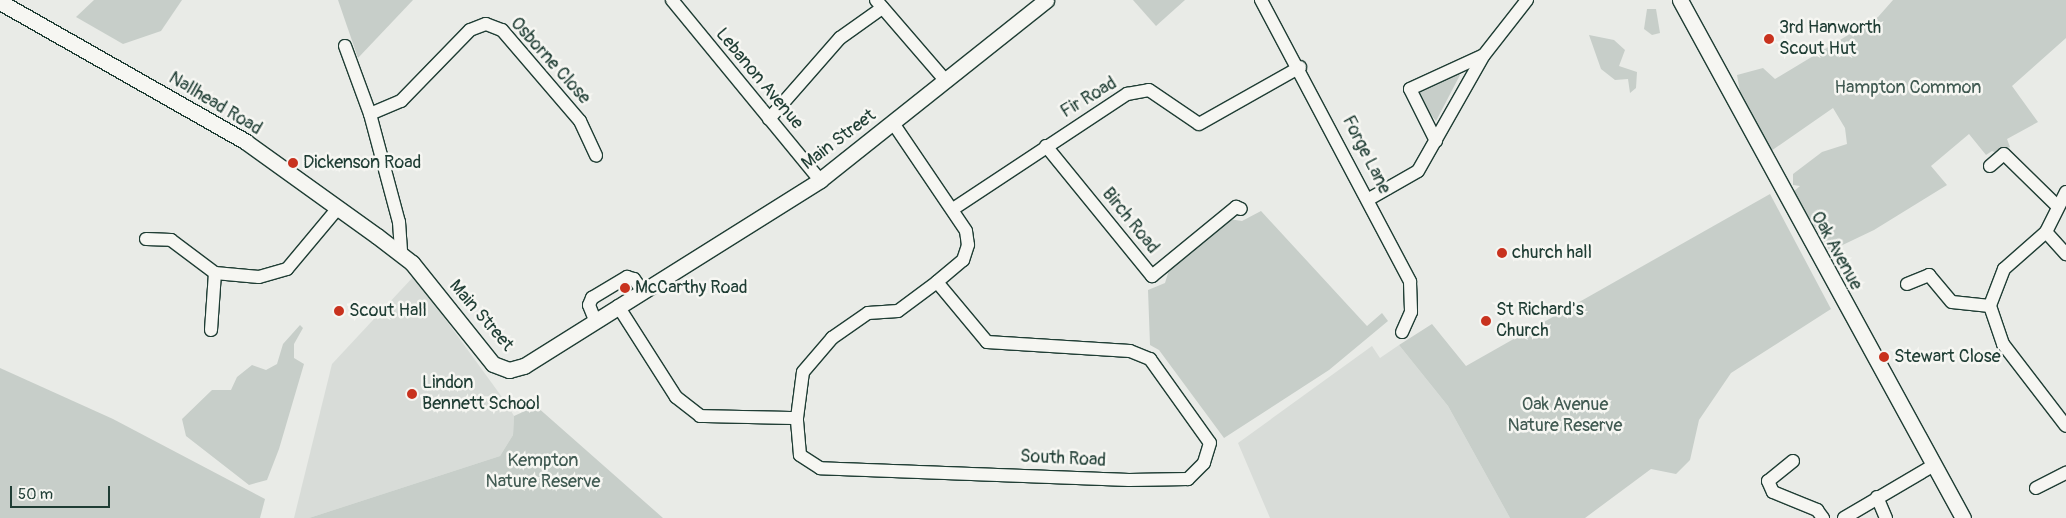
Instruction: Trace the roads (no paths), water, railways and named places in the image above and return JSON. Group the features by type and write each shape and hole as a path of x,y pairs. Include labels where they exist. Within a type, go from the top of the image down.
{"street":[{"name":"Main Street","path":"400,254 500,368 524,366 820,180 893,124 1046,0"},
{"name":"Forge Lane","path":"1261,0 1300,67 1410,282 1411,312 1402,332"},
{"path":"1369,199 1418,171 1484,55 1527,0"},
{"name":"Oak Avenue","path":"1680,0 1963,518"},
{"name":"Nallhead Road","path":"0,2 246,142 400,254"},
{"name":"Lebanon Avenue","path":"677,2 769,119 820,180"},
{"path":"769,119 840,38 879,4 945,80"},
{"name":"Osborne Close","path":"370,114 401,101 470,30 486,24 502,30 580,121 596,155"},
{"path":"345,46 370,114 399,222 400,254"},
{"path":"1436,141 1410,89 1484,55"},
{"name":"Fir Road","path":"953,209 1127,94 1149,90 1199,124 1300,67"},
{"name":"South Road","path":"893,124 953,209 968,244 963,260 937,282 898,312 868,313 832,338 803,372 797,418 800,455 820,468 1178,480 1188,479 1204,463 1210,442 1150,359 1130,351 987,342 937,282"},
{"name":"Birch Road","path":"1046,146 1152,276 1236,207 1241,208"},
{"path":"1990,166 2004,154 2056,205"},
{"path":"2066,192 2056,205 2046,232 2004,269 1990,306 2003,344 2066,426"},
{"path":"146,239 171,240 216,273 259,277 287,269 338,208"},
{"path":"2046,232 2066,254"},
{"path":"211,330 216,273"},
{"path":"1907,284 1928,275 1952,302 1990,306"},
{"path":"595,320 589,305 592,298 627,277 634,279 643,292"},
{"path":"618,306 676,397 700,416 797,418"},
{"path":"1793,461 1768,481 1773,492 1817,510 1823,518"},
{"path":"1844,518 1934,465"},
{"path":"2036,488 2066,474"},
{"path":"1877,497 1886,518"}],"place":[{"name":"3rd Hanworth Scout Hut","path":"1769,39"},
{"name":"Dickenson Road","path":"293,163"},
{"name":"church hall","path":"1502,253"},
{"name":"McCarthy Road","path":"625,288"},
{"name":"Scout Hall","path":"339,311"},
{"name":"St Richard's Church","path":"1486,321"},
{"name":"Stewart Close","path":"1884,357"},
{"name":"Lindon Bennett School","path":"412,394"}],"park label":[{"name":"Hampton Common","path":"1908,88"},
{"name":"Oak Avenue Nature Reserve","path":"1565,416"},
{"name":"Kempton Nature Reserve","path":"543,472"}]}
